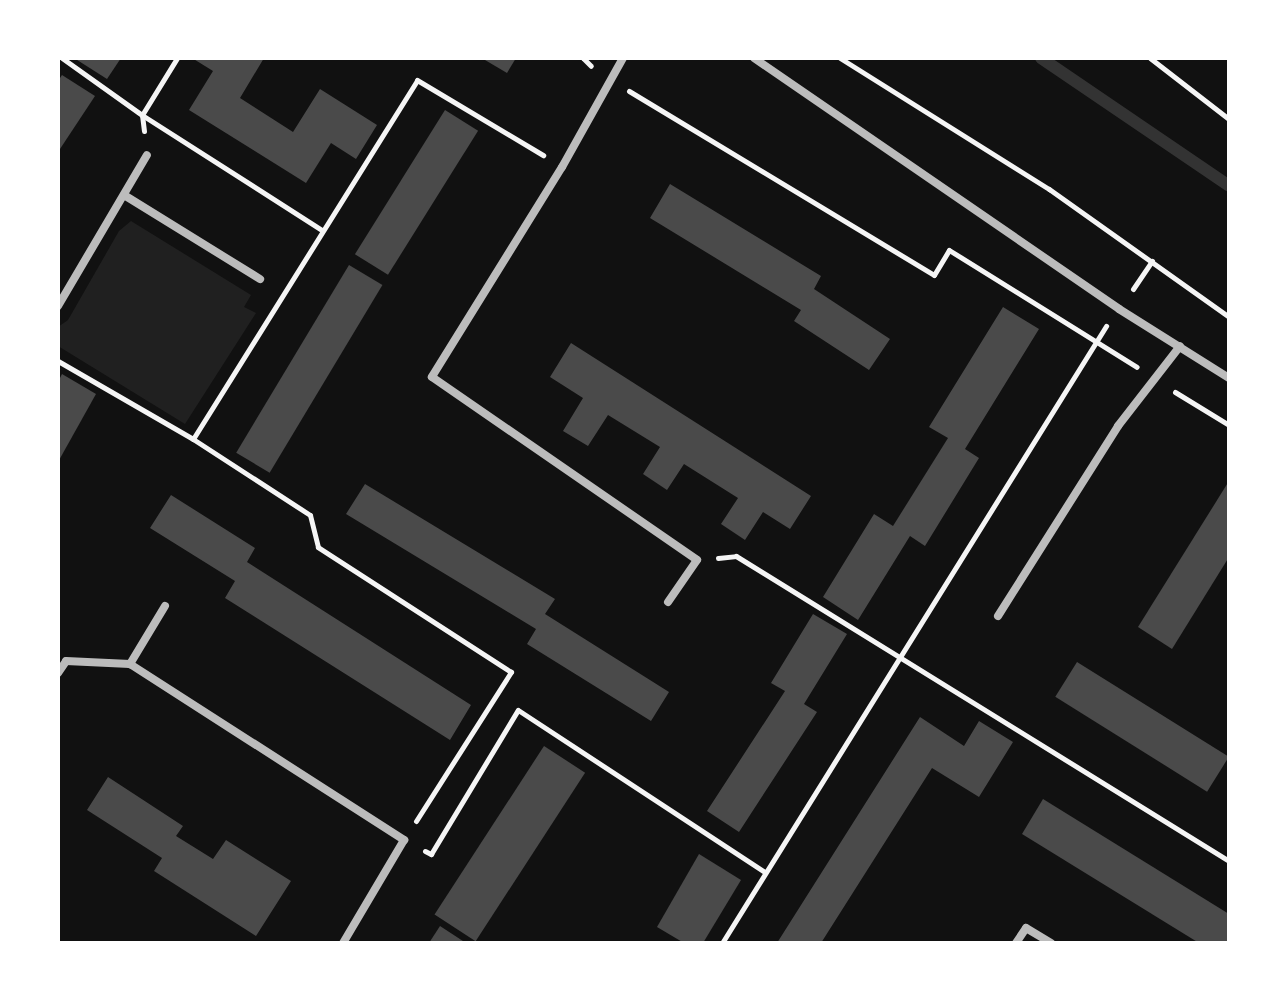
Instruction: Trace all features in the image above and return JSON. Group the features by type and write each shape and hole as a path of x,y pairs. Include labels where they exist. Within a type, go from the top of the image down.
{"street":[{"path":"623,58 562,167 432,377 697,560 668,602"},
{"path":"754,58 1119,309 1229,378"},
{"path":"58,306 147,155"},
{"path":"124,195 260,279"},
{"path":"998,616 1118,426 1180,346"},
{"path":"130,664 165,606"},
{"path":"58,673 66,661 130,664 404,840 343,943"},
{"path":"1016,943 1026,928 1051,943"}],"path":[{"path":"62,58 142,115 322,230"},
{"path":"147,155 142,115 177,58"},
{"path":"583,58 610,79 934,275 949,250 1096,339 1229,425"},
{"path":"840,58 1049,189 1229,317"},
{"path":"1150,58 1229,119"},
{"path":"193,439 417,80 562,167"},
{"path":"722,943 1096,339 1152,261"},
{"path":"58,361 193,439 310,515 318,547 511,672 404,840 431,854 518,710 765,872"},
{"path":"697,560 736,556 1229,861"}],"shaded area":[{"path":"131,221 251,295 244,307 256,313 185,424 58,346 58,327 68,320 119,231"}],"building":[{"path":"74,58 121,58 107,79"},
{"path":"192,58 264,58 240,98 293,132 320,89 377,125 356,159 331,143 306,183 189,110 213,71"},
{"path":"516,58 507,73 485,60"},
{"path":"62,75 95,96 58,152 58,81"},
{"path":"445,110 478,131 388,275 355,254"},
{"path":"670,184 821,276 814,289 890,339 869,370 794,321 801,310 650,218"},
{"path":"349,265 382,285 270,473 236,453"},
{"path":"1003,307 1039,329 965,449 979,458 925,546 910,536 858,620 823,597 874,514 893,526 948,438 929,427"},
{"path":"571,343 811,496 790,529 763,512 745,540 721,524 738,498 684,464 667,490 643,474 660,447 608,415 588,446 563,431 583,398 550,377"},
{"path":"62,374 96,394 58,462 58,382"},
{"path":"1229,481 1229,557 1172,649 1138,627"},
{"path":"365,484 555,599 545,614 669,692 651,721 527,644 536,629 346,514"},
{"path":"171,495 255,548 247,562 471,705 450,740 225,598 235,581 150,528"},
{"path":"813,614 847,634 804,704 817,712 739,832 707,811 785,691 771,683"},
{"path":"1077,662 1229,757 1207,792 1055,697"},
{"path":"920,717 964,746 979,721 1013,742 979,797 932,768 821,943 777,943"},
{"path":"544,746 585,773 476,941 435,915"},
{"path":"108,777 183,826 176,836 213,859 226,840 291,881 256,936 154,871 162,858 87,810"},
{"path":"1043,799 1229,914 1229,943 1199,943 1022,834"},
{"path":"699,854 741,880 703,943 684,943 657,927"},
{"path":"440,926 466,943 429,943"}],"waterway":[{"path":"1041,58 1229,186"}]}
